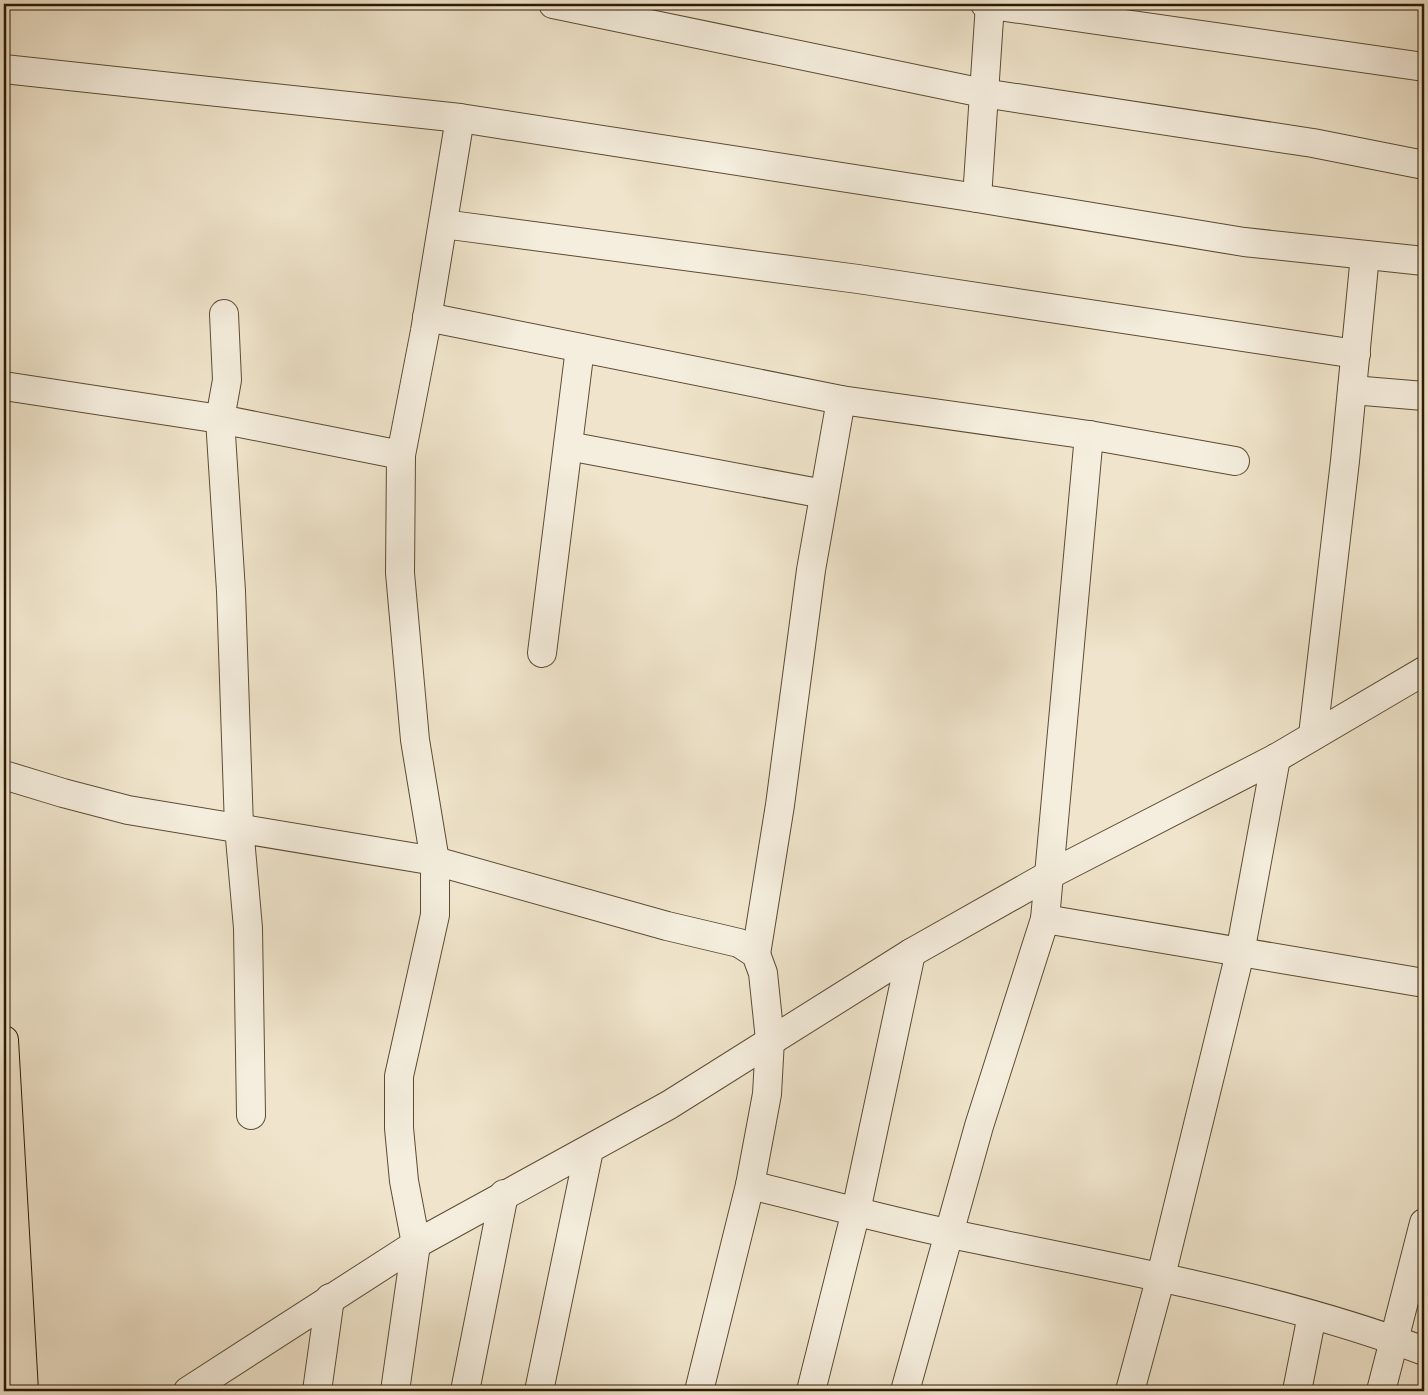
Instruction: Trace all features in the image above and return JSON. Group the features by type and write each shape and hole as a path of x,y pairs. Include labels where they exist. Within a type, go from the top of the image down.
{"highway":[{"path":"4,1040 24,1391"}],"street":[{"path":"553,4 983,92 1313,143 1424,165"},
{"path":"977,198 988,4 1424,67"},
{"path":"4,69 460,118 977,198 1244,242 1424,261"},
{"path":"395,1391 416,1244 403,1172 399,1128 399,1076 435,915 435,862 416,740 400,573 401,455 427,317 460,118"},
{"path":"442,224 858,279 1356,354"},
{"path":"1313,735 1356,354 1365,255"},
{"path":"224,314 227,380 220,418 231,591 239,827 248,928 251,1115"},
{"path":"427,317 841,400 1089,435 1234,461"},
{"path":"542,653 580,348"},
{"path":"4,386 220,418 401,455"},
{"path":"1352,390 1424,396"},
{"path":"699,1391 750,1185 767,1094 770,1040 762,972 756,954 780,805 811,570 841,400"},
{"path":"906,1391 979,1126 1045,919 1089,435"},
{"path":"568,446 824,494"},
{"path":"201,1388 330,1298 416,1244 669,1105 911,953 1050,875 1276,758 1424,671"},
{"path":"1130,1391 1161,1276 1240,953 1276,758"},
{"path":"4,775 128,810 239,827 435,862 667,926 739,943 756,954"},
{"path":"1045,919 1424,983"},
{"path":"810,1391 856,1211 911,953"},
{"path":"539,1391 589,1150"},
{"path":"750,1185 950,1234 1161,1276 1312,1315 1395,1340 1424,1351"},
{"path":"465,1391 504,1194"},
{"path":"1381,1391 1424,1223"},
{"path":"317,1391 330,1298"},
{"path":"1297,1391 1312,1315"}]}
